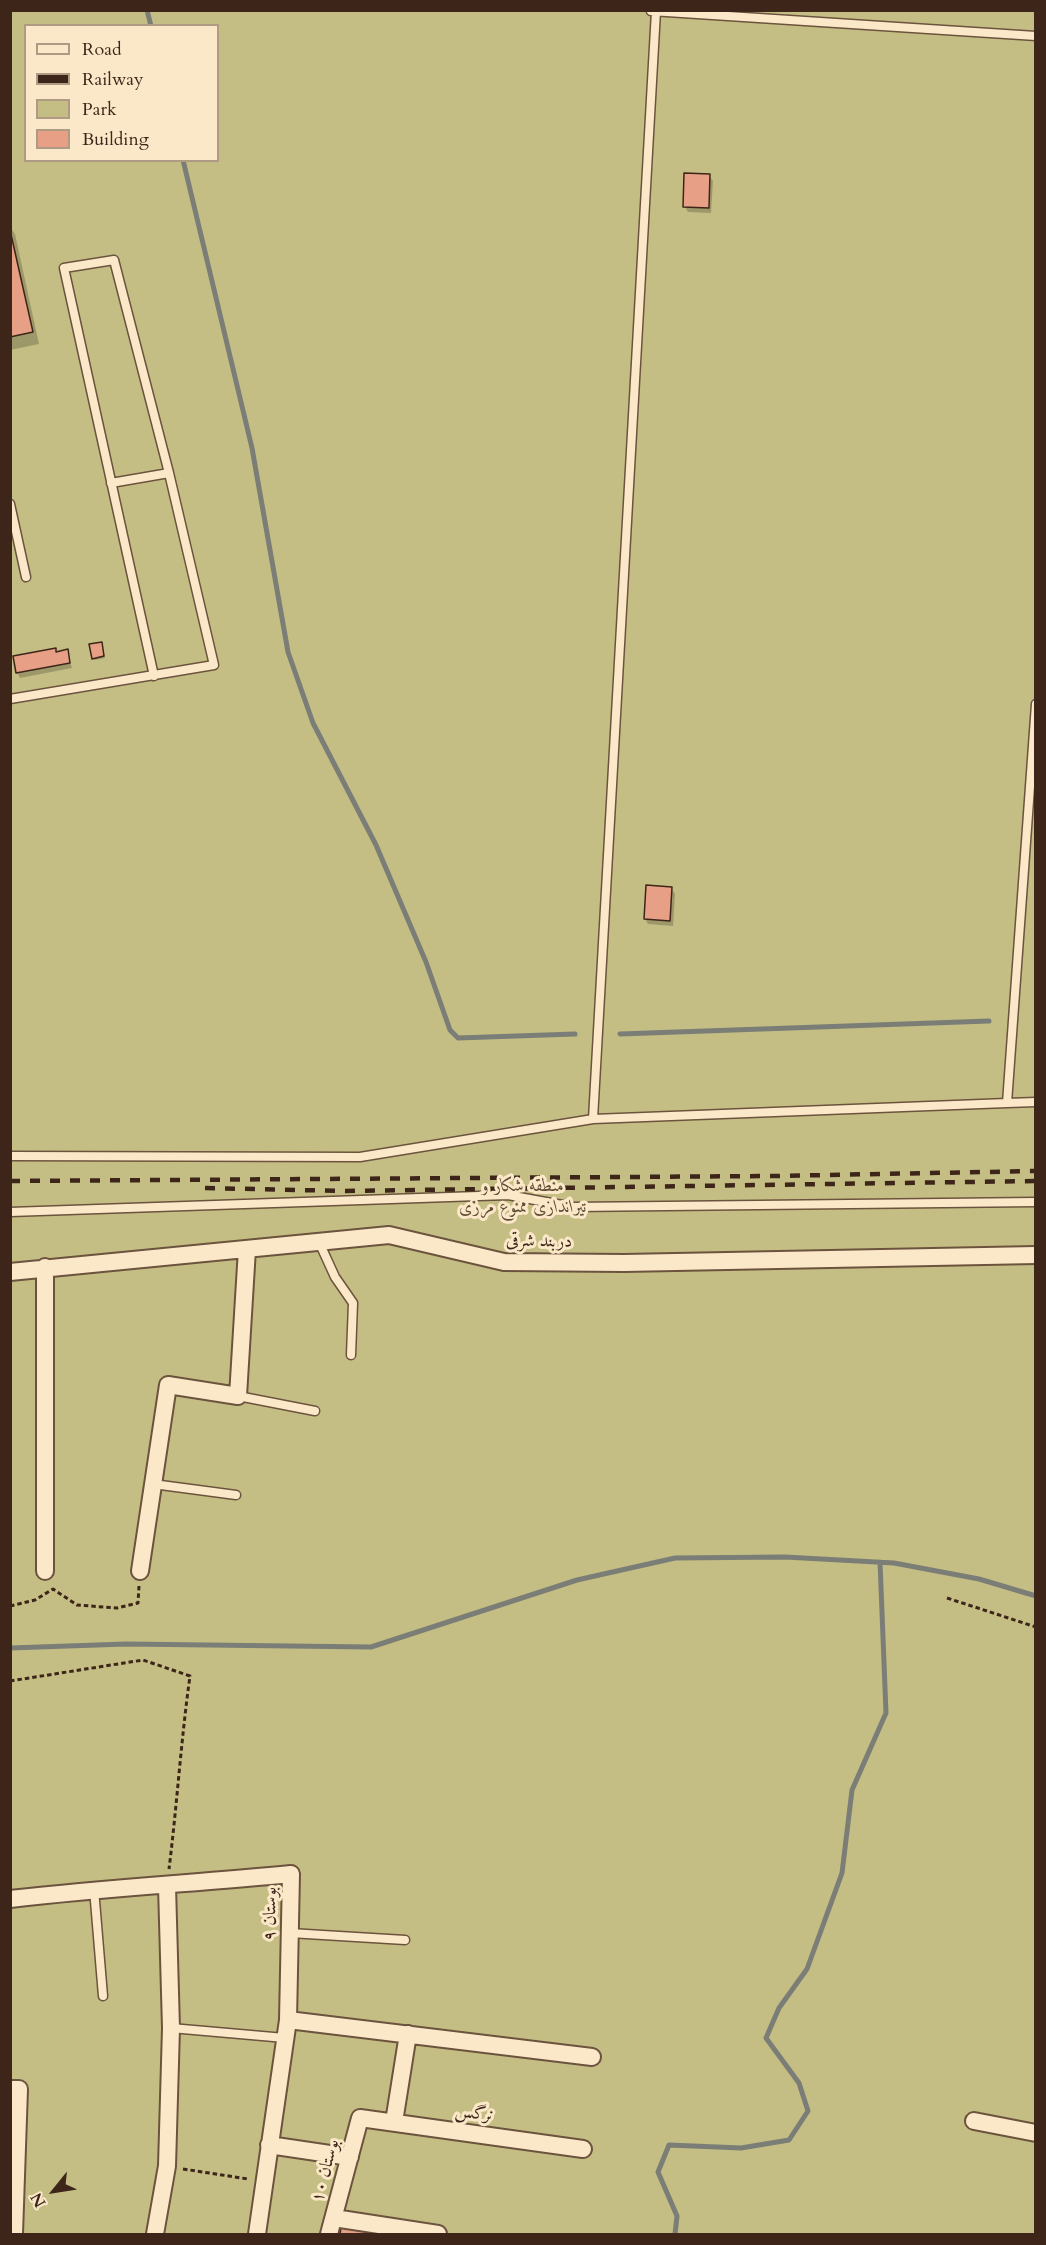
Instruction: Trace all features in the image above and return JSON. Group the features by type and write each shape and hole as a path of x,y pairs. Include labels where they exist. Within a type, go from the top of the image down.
{"street":[{"name":"دربند شرقی","path":"10,1272 389,1235 504,1262 624,1263 1035,1255"},
{"path":"140,1571 168,1385 238,1396 247,1249"},
{"path":"45,1268 45,1571"},
{"name":"بوستان ۹","path":"10,1899 94,1889 167,1886 291,1874 288,2020 257,2235"},
{"path":"155,2235 167,2166 171,2028 167,1886"},
{"path":"288,2020 592,2057"},
{"path":"394,2122 408,2034"},
{"path":"14,2235 15,2089"},
{"name":"نرگس","path":"360,2118 583,2149"},
{"name":"بوستان ۱۰","path":"332,2227 360,2118"},
{"path":"974,2121 1035,2133"},
{"path":"269,2145 350,2157"},
{"path":"332,2227 438,2235"}],"lane":[{"path":"651,10 1035,36"},
{"path":"793,20 794,10"},
{"path":"593,1119 656,11"},
{"path":"10,699 154,676 214,665 169,473 114,260 64,268 154,676"},
{"path":"111,483 169,473"},
{"path":"10,504 26,577"},
{"path":"1007,1103 1035,704"},
{"path":"10,1156 360,1157 593,1119 1035,1102"},
{"path":"10,1212 508,1195 573,1207 1035,1202"},
{"path":"319,1242 335,1277 353,1303 351,1355"},
{"path":"238,1396 315,1411"},
{"path":"153,1484 236,1495"},
{"path":"94,1889 102,1996"},
{"path":"290,1933 405,1940"},
{"path":"171,2028 285,2038"}],"path":[{"path":"10,1606 35,1600 53,1589 77,1605 117,1608 138,1603 140,1571"},
{"path":"947,1598 1035,1627"},
{"path":"10,1681 143,1660 190,1676 167,1886"},
{"path":"167,2166 264,2182"}],"green space":[{"name":"منطقه شکار و تیراندازی ممنوع مرزی","path":"11,11 1035,11 1035,2234 11,2234"}],"building":[{"path":"684,173 710,174 709,208 683,207"},
{"path":"10,230 33,332 10,337"},
{"path":"102,642 104,656 92,659 89,644"},
{"path":"56,648 56,652 68,649 70,663 16,673 13,656"},
{"path":"646,885 672,887 670,921 644,919"},
{"path":"341,2228 389,2234 340,2234"}],"waterway":[{"path":"147,10 150,24"},
{"path":"183,162 252,448 288,652 313,723 376,845 426,962 450,1030 458,1038 575,1034"},
{"path":"620,1034 989,1021"},
{"path":"10,1648 126,1644 371,1647 577,1580 675,1558 785,1557 894,1563 979,1579 1036,1596"},
{"path":"675,2234 677,2216 658,2172 669,2145 741,2148 789,2140 808,2111 799,2083 766,2038 779,2008 807,1969 842,1873 852,1790 886,1713 880,1562"}],"railway":[{"path":"10,1181 775,1176 1036,1171"},
{"path":"205,1188 346,1191 1036,1181"}]}
